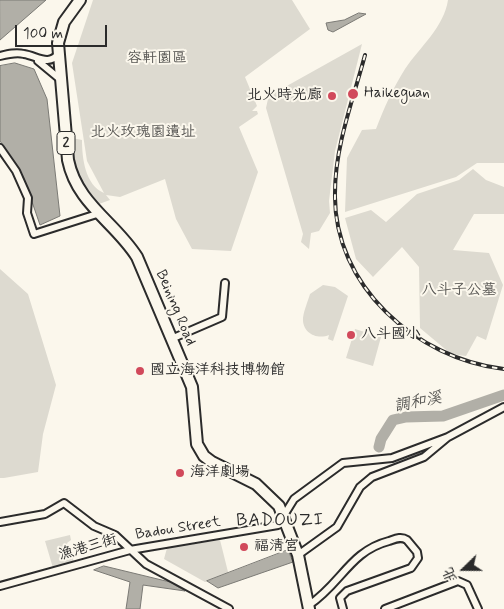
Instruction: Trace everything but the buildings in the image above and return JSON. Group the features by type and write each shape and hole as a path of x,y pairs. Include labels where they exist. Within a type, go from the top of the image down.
{"main road":[{"name":"Beining Road","path":"80,0 64,22 59,37 61,80 70,170 75,184 97,214 131,247 137,257 192,387 194,432 199,449 212,462 256,484 279,506 298,555 309,607"}],"street":[{"path":"0,56 19,53 49,61 55,58 59,52"},
{"path":"34,56 61,80"},
{"path":"0,148 16,171 28,198 27,213 34,234 42,233 85,216 97,214"},
{"path":"172,339 222,316 225,283"},
{"path":"284,518 294,499 343,463 392,458 448,437 504,407"},
{"path":"298,555 337,527 360,487 372,477 424,457 448,437"},
{"name":"Badou Street","path":"0,522 45,514 64,503 94,526 115,535 130,550 278,525 284,518"},
{"path":"309,607 322,596 364,550 376,544 399,538 408,540 417,552 416,563 411,568 347,591 340,598 343,609"},
{"name":"漁港三街","path":"0,586 130,550 146,564 229,609"},
{"path":"385,609 458,581 467,585 478,609"}],"green space":[{"path":"93,0 292,0 310,29 245,77 257,106 252,111 257,111 258,114 239,127 258,172 231,251 192,249 176,219 165,179 120,197 106,195 110,200 99,204 78,174 72,138 82,140 86,170 93,184 104,193 87,161 72,63"},
{"path":"448,0 504,0 504,163 477,163 456,177 345,212 347,158 362,130 376,129 397,83 405,69 437,28 446,10"},
{"path":"362,44 335,151 329,201 330,213 319,231 311,233 309,249 301,242 303,234 266,108 268,99 276,92"},
{"name":"八斗子公墓","path":"473,169 486,180 504,187 504,214 474,214 453,250 489,253 503,285 486,340 477,336 466,356 451,354 420,328 419,267 402,247 373,277 356,259 345,218 371,210 386,222 417,194 459,180"},
{"path":"0,269 28,294 56,385 43,434 38,472 4,478 0,478"},
{"path":"323,285 335,287 348,296 333,341 328,339 329,335 320,337 311,334 303,323 310,294"},
{"path":"355,329 381,337 373,366 346,358"},
{"path":"70,535 71,540 67,543 74,562 53,568 45,541"},
{"path":"220,540 229,576 205,582 164,559 167,548"}],"shaded area":[{"path":"0,0 46,0 0,40"},
{"path":"359,13 366,14 333,32 328,30 326,23 344,20"},
{"path":"15,63 34,69 47,99 60,216 40,225 17,166 0,141 0,66"},
{"path":"288,550 293,562 218,588 207,581"},
{"path":"104,566 170,582 185,591 143,585 140,609 126,609 130,582 94,570"}],"waterway":[{"name":"調和溪","path":"379,447 381,439 393,420 406,417 443,416 504,395"}],"railway":[{"path":"365,55 341,141 336,175 335,193 338,227 348,258 365,287 386,312 412,333 441,350 472,362 504,369"}],"place":[{"name":"Haikeguan","path":"353,94"},
{"name":"北火時光廊","path":"332,96"},
{"name":"八斗國小","path":"351,335"},
{"name":"國立海洋科技博物館","path":"140,371"},
{"name":"海洋劇場","path":"180,473"},
{"name":"福清宮","path":"244,547"}],"district":[{"name":"BADOUZI","path":"280,521"}],"park label":[{"name":"容軒園區","path":"157,59"},
{"name":"北火玫瑰園遺址","path":"143,133"}]}
